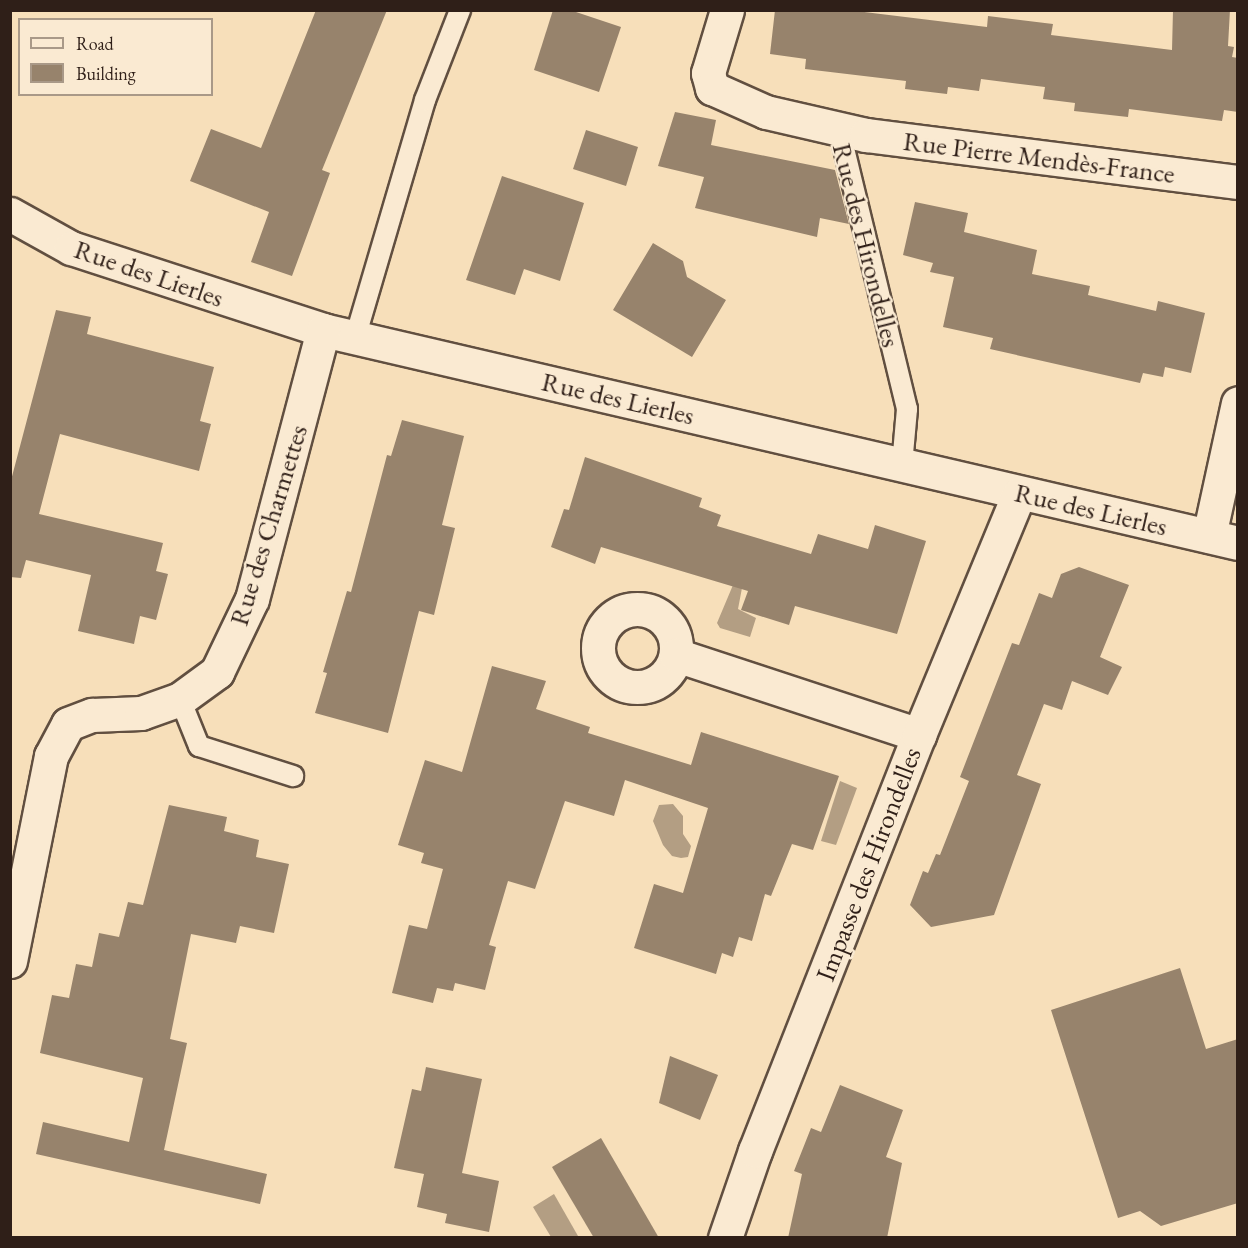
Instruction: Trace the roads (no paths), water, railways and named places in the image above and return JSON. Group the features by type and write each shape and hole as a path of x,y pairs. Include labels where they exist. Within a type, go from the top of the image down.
{"street":[{"name":"Rue des Hirondelles","path":"727,10 708,73 712,88 766,112 840,132"},
{"name":"Rue Pierre Mendès-France","path":"840,132 1238,182"},
{"name":"Rue des Lierles","path":"10,214 71,248 323,330 1020,494 1223,539"},
{"name":"Rue des Charmettes","path":"10,961 51,756 68,724 92,715 141,713 180,699 217,672 252,599 323,330"},
{"path":"1223,539 1238,403"},
{"name":"Impasse des Hirondelles","path":"726,1238 755,1151 919,735 1020,494"},
{"path":"676,655 919,735"}],"lane":[{"path":"355,338 424,100 460,10"},
{"name":"Rue des Hirondelles","path":"840,132 907,409 902,465"},
{"path":"180,699 199,746 293,776"}]}
